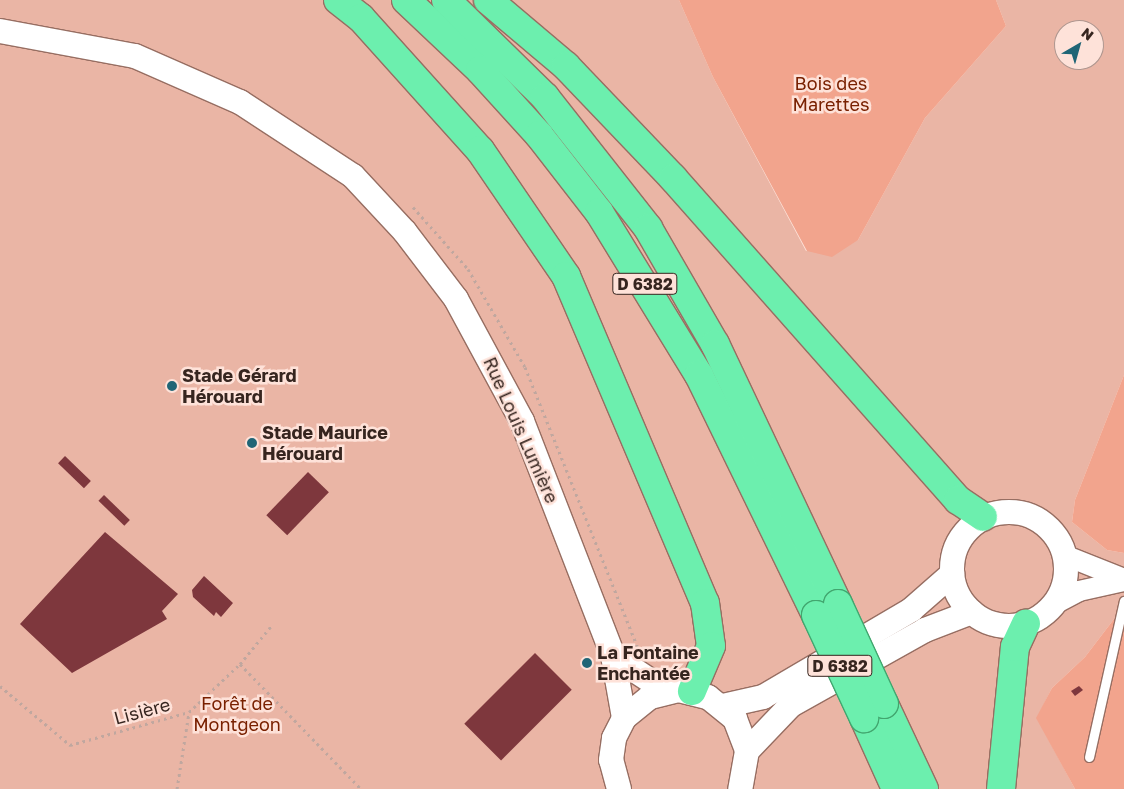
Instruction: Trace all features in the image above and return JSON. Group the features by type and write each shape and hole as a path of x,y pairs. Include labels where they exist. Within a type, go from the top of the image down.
{"highway":[{"path":"338,0 361,18 480,150 566,276 705,604 711,646 679,691"},
{"name":"D 6382","path":"406,0 480,70 539,135 599,212 699,376 827,609"},
{"name":"D 6382","path":"446,0 545,97 648,228 715,344 827,609 874,711 924,789"},
{"path":"488,0 566,66 673,178 958,500 984,518"},
{"path":"1001,789 1015,647 1026,623"},
{"name":"D 6382","path":"874,711 896,789"}],"main road":[{"name":"Rue Louis Lumière","path":"0,31 135,56 171,70 271,119 353,176 405,232 456,299 489,354 522,421 614,656 624,718"},
{"path":"1012,512 1039,520 1061,541 1064,555 1062,590 1053,606 1026,623 988,622 972,612 956,589 952,574 959,541 984,518 1012,512"},
{"path":"614,656 679,691 723,706 764,697 911,610 952,574"},
{"path":"747,751 791,705 925,630 972,612"},
{"path":"619,789 611,760 614,738 624,718 636,705 679,691"},
{"path":"723,706 743,734 747,751 740,789"}],"street":[{"path":"1064,555 1124,580"},
{"path":"1053,606 1079,591 1124,580"}],"lane":[{"path":"1089,756 1124,601"}],"path":[{"path":"408,202 468,269 525,367 639,646 614,656"},
{"name":"Lisière","path":"0,686 70,745 189,712 240,664 272,625"},
{"path":"240,664 361,789"},
{"path":"177,789 189,712"}],"green space":[{"name":"Forêt de Montgeon","path":"0,0 679,0 713,77 806,251 858,240 925,118 1006,26 996,0 1124,0 1124,375 1075,500 1072,522 1107,550 1124,553 1124,618 1114,619 1085,657 1052,688 1037,718 1075,789 0,789"},
{"name":"Bois des Marettes","path":"679,0 996,0 1006,26 925,118 858,240 832,257 807,251 713,77"},
{"path":"1124,375 1124,553 1107,550 1072,522 1075,500"},
{"path":"1124,618 1124,789 1075,789 1036,718 1052,688 1085,657 1114,619"}],"building":[{"path":"65,456 91,481 84,488 58,463"},
{"path":"308,472 329,492 287,535 266,515"},
{"path":"104,495 130,520 124,526 98,501"},
{"path":"105,532 178,594 162,611 167,619 72,673 20,624"},
{"path":"204,576 233,603 221,617 216,612 214,616 193,597 192,590"},
{"path":"535,653 572,690 501,760 464,724"},
{"path":"1079,686 1083,690 1075,696 1071,691"}],"place":[{"name":"Stade Gérard Hérouard","path":"172,386"},
{"name":"Stade Maurice Hérouard","path":"252,443"},
{"name":"La Fontaine Enchantée","path":"587,663"}]}
